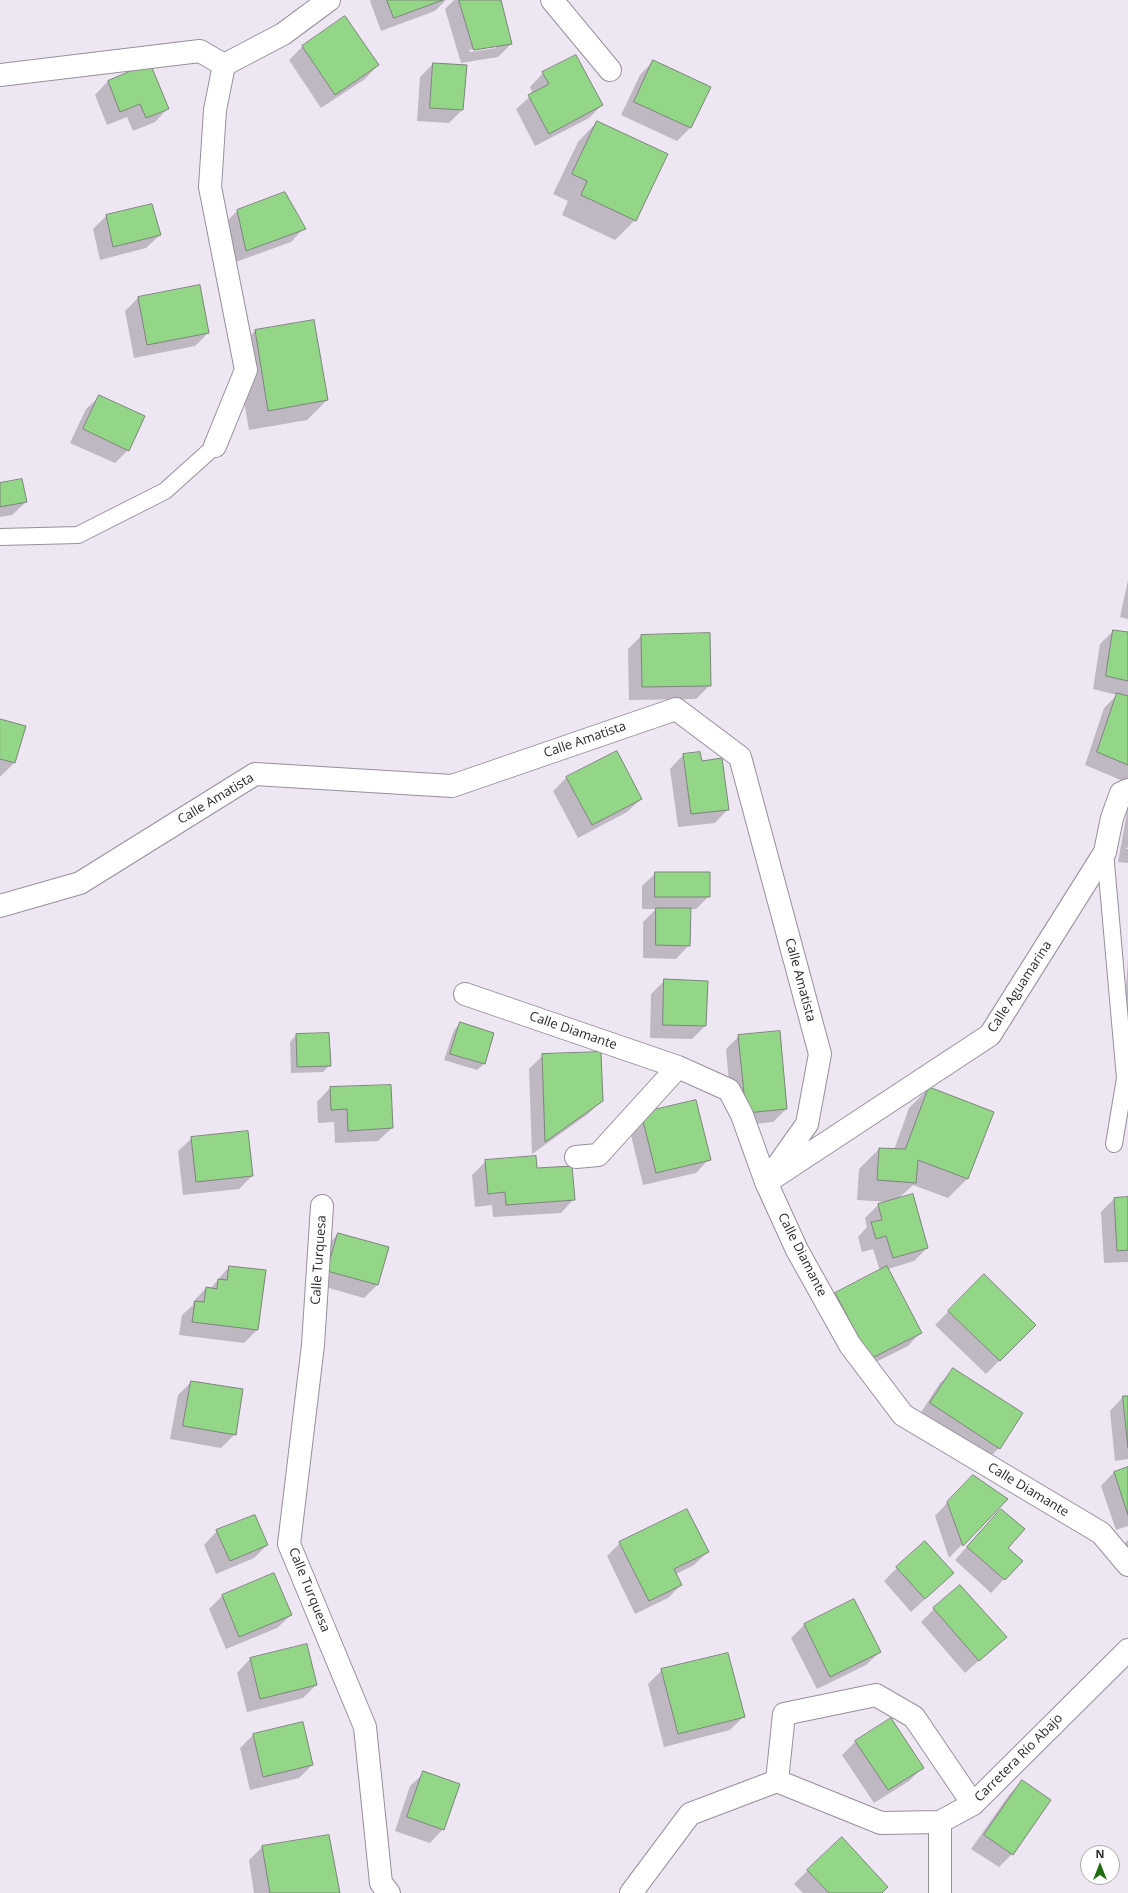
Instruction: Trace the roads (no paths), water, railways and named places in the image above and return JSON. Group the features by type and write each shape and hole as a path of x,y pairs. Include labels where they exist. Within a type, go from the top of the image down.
{"street":[{"path":"224,65 284,34 330,0"},
{"path":"552,0 610,70"},
{"path":"0,75 200,51 224,65"},
{"path":"215,446 246,370 210,187 215,110 224,65"},
{"name":"Calle Amatista","path":"0,906 80,882 255,774 452,786 676,708 740,757 820,1054 807,1124 766,1182"},
{"name":"Calle Aguamarina","path":"766,1182 990,1035 1105,852 1112,818 1121,793 1128,790"},
{"name":"Calle Diamante","path":"464,994 678,1067 729,1090 742,1115 766,1182 797,1250 850,1345 903,1415 1102,1533 1128,1565"},
{"path":"576,1157 598,1155 678,1067"},
{"name":"Calle Turquesa","path":"322,1206 313,1345 289,1544 365,1727 381,1883 389,1893"},
{"name":"Carretera Río Abajo","path":"777,1781 881,1823 940,1822 973,1804 1128,1650"},
{"path":"631,1893 690,1814 777,1781 784,1714 876,1695 914,1717 973,1804"},
{"path":"940,1822 940,1893"}],"lane":[{"path":"0,537 78,535 165,491 215,446"},
{"path":"1105,852 1125,1078 1114,1144"}]}
